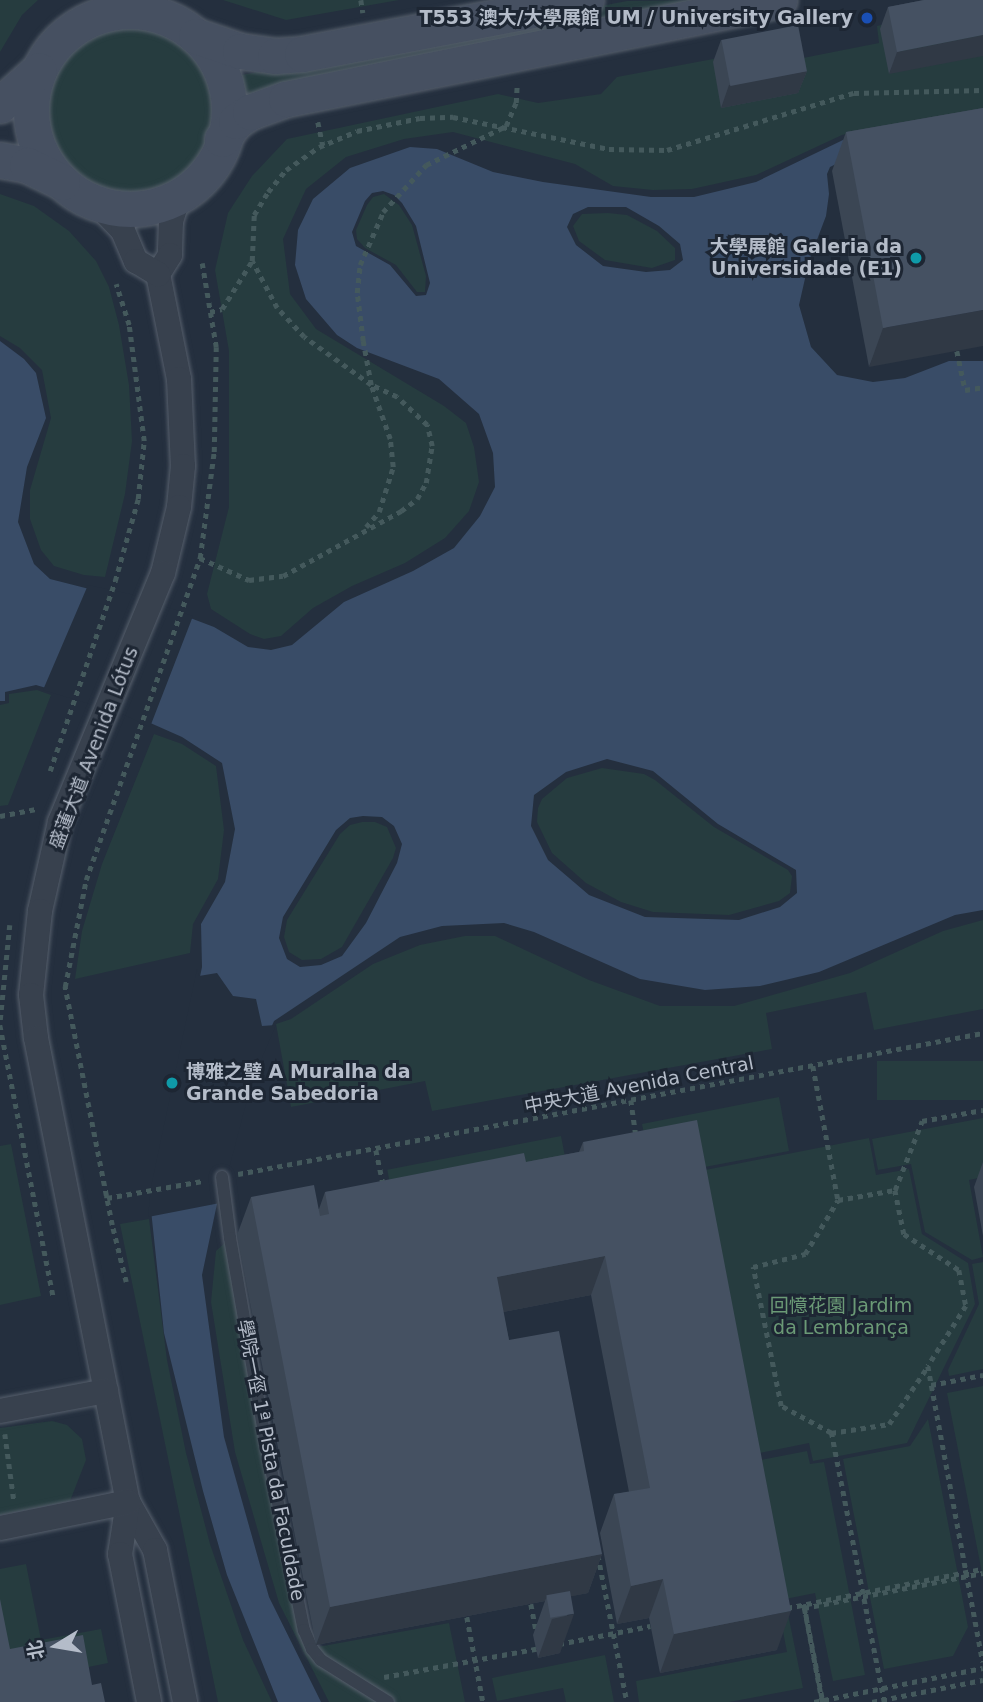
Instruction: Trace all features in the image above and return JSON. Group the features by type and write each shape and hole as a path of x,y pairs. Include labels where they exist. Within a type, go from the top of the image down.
{"main road":[{"path":"0,105 20,90 39,70 53,47 72,29 95,17 121,11 148,13 173,22 196,36 240,51 275,56 302,54 586,0"},
{"path":"222,139 236,121 250,112 286,99 779,0"},
{"path":"0,160 27,164 100,206 118,209 156,207 184,194 213,160 228,117 226,85 221,65 196,36"},
{"path":"39,70 31,97 33,130 43,158 62,182"}],"street":[{"path":"100,206 123,231 136,261 160,280 170,255 171,220 176,205 184,194"},
{"name":"盛蓮大道 Avenida Lótus","path":"128,1502 36,1038 32,995 34,953 48,868 60,822 163,573 179,507 183,425 179,380 160,280"},
{"path":"2,1419 106,1391"},
{"path":"8,1520 128,1502"},
{"path":"128,1502 120,1554 149,1702"},
{"path":"128,1502 155,1550 185,1702"}],"lane":[{"name":"學院一徑 1ª Pista da Faculdade","path":"222,1177 229,1238 266,1444 304,1630 321,1660 388,1702"}],"path":[{"path":"200,558 249,580 268,580 284,576 341,547 379,512 393,467 386,426 371,385 363,341 357,293 360,265 371,233 383,212 426,164 506,126 516,103 517,78 513,54"},
{"path":"210,312 222,309 252,261 254,215 268,192 286,170 323,145 357,131 420,118 453,117 608,149 667,150 854,93 983,90"},
{"path":"317,122 323,145"},
{"path":"252,261 278,308 304,337 371,385 404,402 427,425 432,446 431,467 417,499 401,511 363,529"},
{"path":"107,1198 65,987 86,880 200,558 214,452 216,347 202,263"},
{"path":"46,784 115,581 138,499 144,441 128,325 116,284"},
{"path":"957,351 965,390 983,387"},
{"path":"0,816 37,809 42,796"},
{"name":"中央大道 Avenida Central","path":"301,1163 983,1032"},
{"path":"813,1066 838,1200 805,1254 753,1267 781,1406 831,1433 889,1424 966,1306 959,1270 904,1234 895,1190 922,1121 983,1110"},
{"path":"86,1098 126,1282"},
{"path":"631,1100 637,1140"},
{"path":"15,1112 53,1296"},
{"path":"376,1150 384,1189"},
{"path":"838,1200 895,1190"},
{"path":"928,1366 983,1662"},
{"path":"931,1385 983,1375"},
{"path":"2,1419 8,1520"},
{"path":"831,1433 884,1701"},
{"path":"598,1552 627,1702"},
{"path":"822,1701 804,1608 983,1571"},
{"path":"781,1609 983,1571"},
{"path":"531,1604 540,1648"},
{"path":"804,1604 822,1701"},
{"path":"467,1617 483,1702"},
{"path":"356,1683 650,1626"},
{"path":"814,1702 983,1668"},
{"path":"872,1702 983,1680"}],"green space":[{"path":"0,0 38,0 22,15 0,52"},
{"path":"223,0 399,0 286,20"},
{"path":"707,0 234,100 231,77 627,1"},
{"path":"983,0 983,137 881,127 842,135 756,175 692,189 653,190 613,186 575,164 453,132 404,139 346,157 306,189 283,239 290,294 316,329 444,406 466,423 474,447 479,482 469,511 445,538 405,563 352,586 313,608 281,636 264,639 250,634 211,609 207,594 229,507 229,351 215,270 228,213 252,176 287,139 498,94 538,103 601,94 617,77 799,43 803,58 879,43 877,26"},
{"path":"129,27 161,33 188,51 206,78 212,110 206,142 188,169 161,187 129,193 97,187 70,169 52,142 46,110 52,78 70,51 97,33"},
{"path":"0,194 34,206 69,231 96,261 109,287 119,325 129,385 132,441 125,494 105,577 84,575 54,566 41,550 30,519 30,490 51,418 42,370 20,348 0,336"},
{"path":"384,194 399,205 412,225 426,276 425,292 417,292 396,265 365,248 357,239 356,230 367,205 373,197"},
{"path":"582,214 627,215 657,231 675,248 675,260 652,268 605,260 579,241 573,226"},
{"path":"37,690 51,695 8,805 0,806 0,705 9,703 9,694"},
{"path":"154,734 182,744 216,766 224,830 218,879 193,924 190,953 75,979 82,931 102,864"},
{"path":"602,768 644,774 655,780 714,827 788,870 792,876 790,893 779,901 729,915 653,912 621,902 586,883 552,853 537,822 538,808 542,799 567,778"},
{"path":"375,822 387,827 396,848 393,858 342,947 321,959 302,960 289,952 284,937 287,920 340,834 350,825"},
{"path":"983,920 983,1009 874,1030 866,992 766,1013 772,1049 432,1111 425,1081 291,1107 276,1024 291,1019 373,964 420,945 465,936 495,936 589,980 660,1006 734,1006 850,973 943,931"},
{"path":"877,1061 983,1061 983,1100 877,1100"},
{"path":"779,1097 789,1151 694,1169 649,1159 642,1124"},
{"path":"983,1118 983,1177 969,1180 983,1257 972,1260 925,1232 911,1164 878,1170 872,1139"},
{"path":"561,1136 569,1176 395,1210 387,1170"},
{"name":"回憶花園 Jardim da Lembrança","path":"869,1138 876,1175 909,1169 922,1234 968,1263 975,1304 907,1443 813,1461 809,1443 749,1455 695,1172"},
{"path":"11,1144 41,1296 0,1305 0,1146"},
{"path":"149,1219 167,1360 186,1453 210,1544 243,1640 272,1702 218,1702 120,1224"},
{"path":"230,1238 312,1648 449,1623 465,1702 329,1702 279,1603 235,1452 211,1302 216,1251"},
{"path":"983,1262 983,1369 949,1376 948,1370 979,1304 972,1264"},
{"path":"983,1386 983,1578 947,1393"},
{"path":"928,1419 968,1627 953,1656 884,1669 843,1459 910,1446"},
{"path":"52,1421 67,1425 82,1439 86,1460 70,1501 0,1515 0,1428"},
{"path":"807,1451 810,1464 824,1462 865,1675 833,1681 815,1593 785,1599 803,1688 729,1702 639,1702 636,1681 787,1652 750,1462"},
{"path":"26,1564 41,1640 101,1629 108,1663 0,1685 0,1569"},
{"path":"605,1655 614,1702 566,1702 563,1688 497,1701 492,1678"}],"water":[{"path":"866,134 838,163 830,167 827,174 829,194 826,216 809,261 799,305 811,347 837,375 873,382 905,378 949,361 983,361 983,910 955,915 819,972 760,986 705,990 640,979 534,932 504,923 442,926 400,937 274,1021 248,1080 225,1166 202,1275 224,1437 269,1597 321,1702 278,1702 227,1575 203,1491 164,1333 151,1210 202,967 201,924 225,882 235,829 222,763 182,737 121,710 36,685 5,692 5,701 0,701 0,341 24,359 36,373 46,418 27,467 18,522 34,564 50,579 164,608 214,627 248,647 271,650 292,645 344,602 413,571 454,548 480,516 495,487 493,453 479,414 439,379 357,348 337,335 306,299 295,265 298,230 313,199 350,168 410,147 437,149 493,172 543,182 651,197 694,197 756,182 843,140","holes":["383,191 394,195 416,226 430,283 426,295 416,296 390,265 356,246 352,232 365,201 372,193","588,207 626,207 659,226 680,244 683,260 670,270 646,272 603,266 576,245 567,227 573,214","607,759 653,771 718,824 796,870 797,893 780,907 739,920 645,917 589,895 548,860 531,826 534,795 566,772","382,817 394,826 402,844 397,863 366,923 342,956 321,965 300,967 287,959 279,938 283,917 336,830 350,818"]}],"pier":[{"path":"88,585 130,594 193,616 150,727 120,713 43,690"},
{"path":"197,969 199,976 217,973 233,996 256,999 262,1026 276,1025 252,1081 220,1203 148,1217 151,1187"}],"building":[{"path":"924,0 983,0 983,35 897,52 888,7"},
{"path":"798,25 807,71 730,86 721,40"},
{"name":"大學展館 Galeria da Universidade (E1)","path":"983,108 983,310 883,328 846,132"},
{"path":"697,1120 791,1611 674,1634 663,1579 631,1586 614,1494 650,1488 605,1256 497,1277 509,1340 559,1331 602,1554 330,1607 251,1197 314,1185 320,1216 329,1214 325,1192 524,1153 526,1162 584,1151 583,1142"},
{"path":"570,1591 574,1614 550,1618 546,1595"},
{"path":"0,1599 10,1649 83,1635 92,1685 101,1683 105,1702 0,1702"}],"place":[{"name":"T553 澳大/大學展館 UM / University Gallery","path":"867,18"},
{"name":"大學展館 Galeria da Universidade (E1)","path":"916,258"},
{"name":"博雅之璧 A Muralha da Grande Sabedoria","path":"172,1083"}]}
